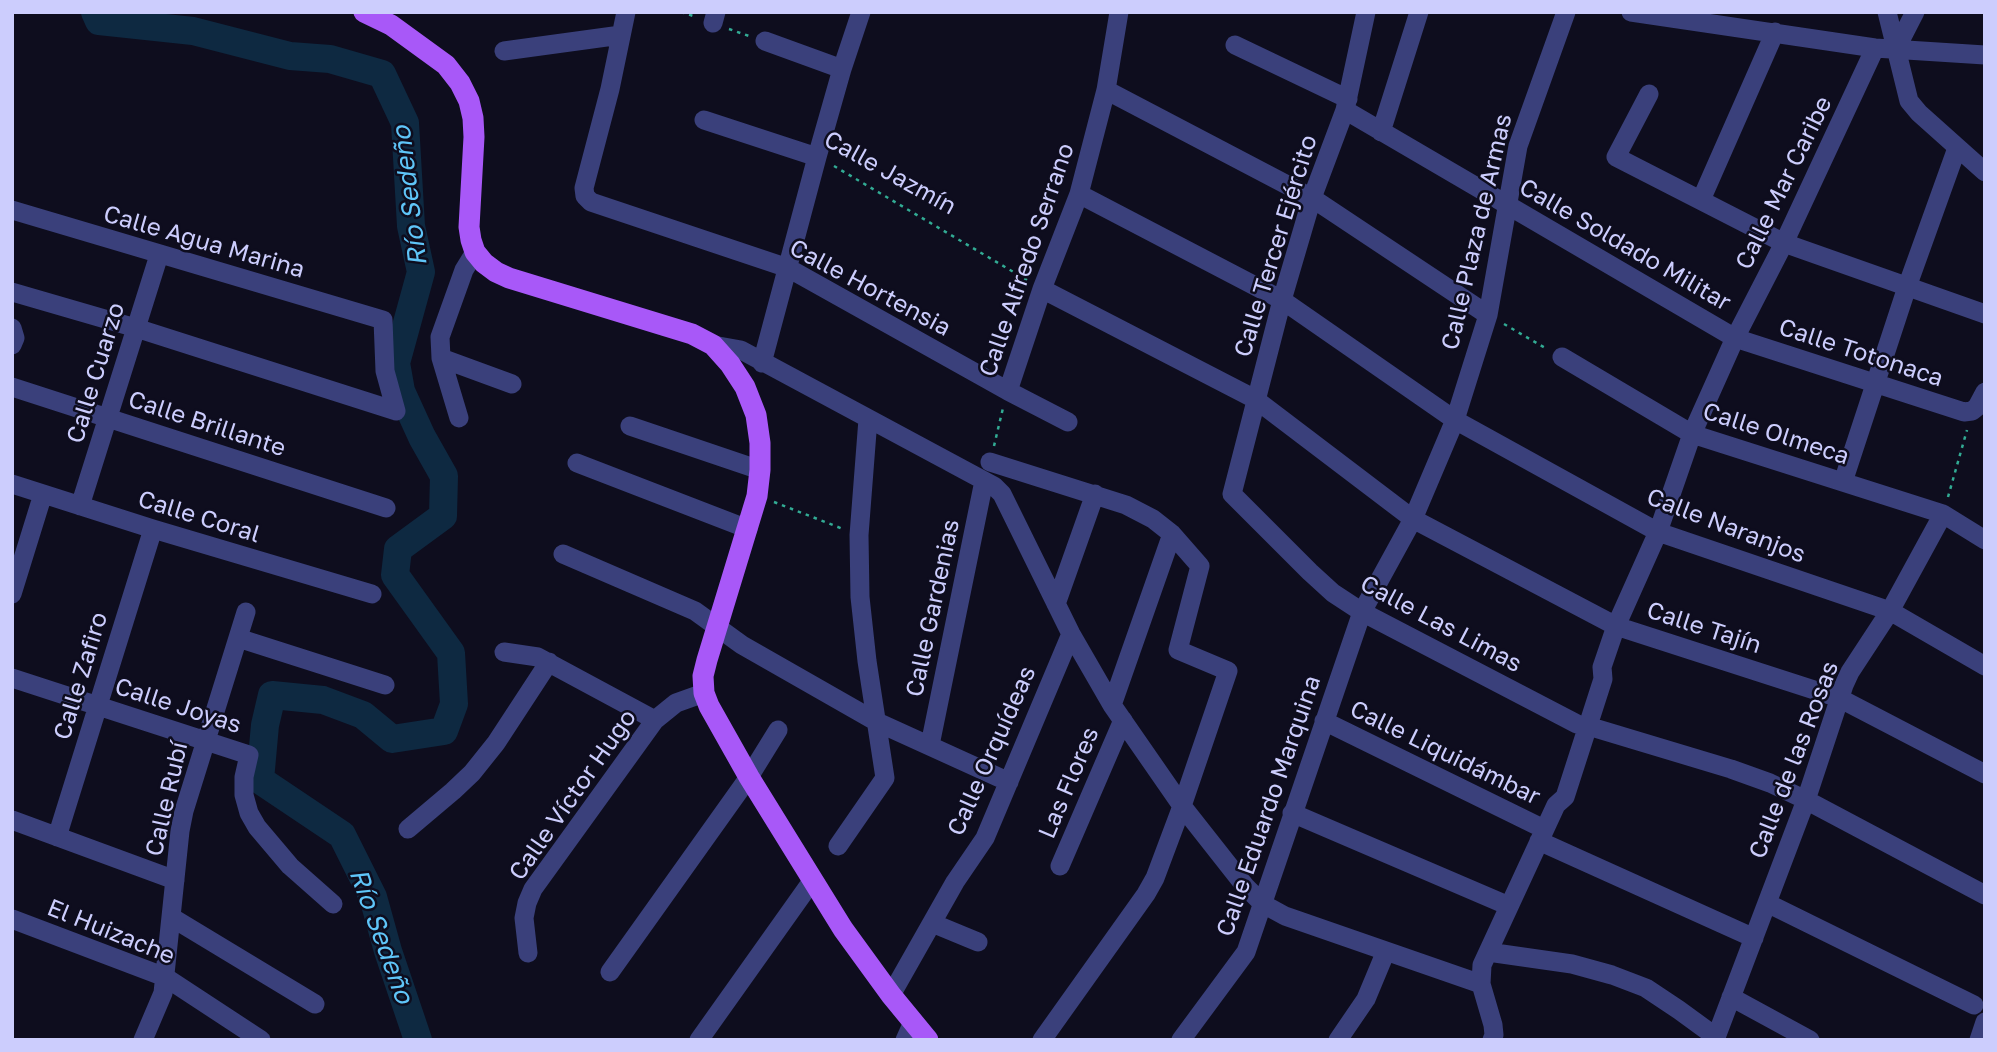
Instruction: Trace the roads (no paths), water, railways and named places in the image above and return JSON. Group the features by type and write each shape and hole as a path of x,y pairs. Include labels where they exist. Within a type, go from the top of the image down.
{"main road":[{"path":"364,12 391,25 446,65 460,83 469,101 474,137 469,227 475,252 484,263 509,278 692,334 712,345 730,364 745,387 756,415 760,443 757,496 703,676 704,693 749,777 812,881 891,995 909,1031 928,1040"}],"street":[{"path":"504,51 621,36 626,12"},
{"path":"762,363 817,157 861,12"},
{"name":"Calle Alfredo Serrano","path":"1008,391 1042,289 1079,194 1106,90 1119,12"},
{"name":"Calle Tercer Ejército","path":"1232,494 1282,300 1312,198 1346,104 1366,12"},
{"path":"1381,132 1419,12"},
{"name":"Calle Plaza de Armas","path":"1362,612 1413,519 1455,419 1488,315 1518,146 1566,12"},
{"path":"1631,12 1676,15 1875,48 1985,55"},
{"path":"1887,12 1909,101 1985,172"},
{"path":"1896,49 1915,12"},
{"path":"1701,200 1774,32"},
{"name":"Calle Hortensia","path":"621,36 584,188 585,196 591,202 788,268 1068,422"},
{"path":"765,41 842,69"},
{"name":"Calle Soldado Militar","path":"1235,45 1346,104 1381,132 1735,338"},
{"name":"Calle Mar Caribe","path":"1481,984 1480,973 1488,952 1556,804 1565,797 1582,725 1603,679 1602,667 1616,626 1658,532 1692,434 1735,338 1784,243 1875,48"},
{"path":"1106,90 1312,198 1488,315"},
{"path":"1648,94 1616,157 1784,243 1985,314"},
{"name":"Calle Jazmín","path":"704,120 817,157"},
{"path":"1843,482 1874,383 1957,148"},
{"name":"Calle Naranjos","path":"1079,194 1282,300 1455,419 1658,532 1890,611 1985,666"},
{"name":"Calle Agua Marina","path":"12,210 383,320 385,371 396,411 136,328"},
{"path":"459,418 441,358 440,337 464,270 475,252"},
{"name":"Calle Cuarzo","path":"80,506 159,255"},
{"name":"Calle Tajín","path":"1042,289 1255,399 1413,519 1616,626 1839,698 1985,774"},
{"path":"12,292 136,328"},
{"path":"12,328 15,338 12,345"},
{"name":"Calle Totonaca","path":"1735,338 1964,412 1978,407 1985,392"},
{"path":"712,345 741,350 868,419 987,471 1095,494 1126,505 1153,519 1172,534 1200,566 1178,650 1228,671 1155,878 1042,1040"},
{"name":"Calle Olmeca","path":"1562,357 1692,434 1943,514 1985,540"},
{"path":"441,358 512,384"},
{"name":"Calle Brillante","path":"12,387 386,508"},
{"path":"838,846 886,778 867,662 860,597 859,535 868,419"},
{"path":"630,426 760,470"},
{"path":"577,463 748,529"},
{"path":"987,471 994,486 1008,503 1071,634 1118,713 1182,806 1245,886 1263,904 1285,916 1481,984 1493,1025 1492,1040"},
{"name":"Calle Gardenias","path":"930,745 987,471"},
{"name":"Calle Coral","path":"12,484 372,594"},
{"path":"12,594 43,494"},
{"path":"1056,604 1095,494"},
{"name":"Calle Las Limas","path":"1232,494 1310,572 1362,612 1582,725 1770,783 1985,895"},
{"name":"Calle de las Rosas","path":"1716,1038 1806,800 1850,672 1890,611 1943,514"},
{"name":"Calle Zafiro","path":"57,837 153,529"},
{"name":"Las Flores","path":"1060,866 1118,713 1172,534"},
{"path":"563,554 695,611 742,645 877,722 1009,782"},
{"name":"Calle Rubí","path":"143,1040 159,1003 164,977 184,811 246,612"},
{"name":"Calle Eduardo Marquina","path":"1181,1040 1247,952 1362,612"},
{"name":"Calle Orquídeas","path":"891,995 955,882 985,838 1071,634"},
{"path":"238,638 385,685"},
{"path":"504,652 526,654 549,662 655,720"},
{"path":"408,829 472,773 496,743 549,662"},
{"name":"Calle Joyas","path":"12,678 249,755 244,777 244,795 249,813 257,827 290,866 333,904"},
{"name":"Calle Víctor Hugo","path":"528,953 524,918 533,889 655,720 676,703 704,693"},
{"name":"Calle Liquidámbar","path":"1324,721 1542,835 1754,937"},
{"path":"610,972 749,777 778,730"},
{"path":"1292,813 1509,906"},
{"path":"12,820 175,880"},
{"path":"699,1040 812,881"},
{"path":"1767,903 1979,1013 1979,1040"},
{"path":"171,917 315,1004"},
{"name":"El Huizache","path":"12,919 164,977 261,1040"},
{"path":"932,923 978,942"},
{"path":"1338,1040 1366,999 1386,951"},
{"path":"1488,952 1572,964 1612,975 1646,989 1716,1038"},
{"path":"1731,997 1810,1040"}],"waterway":[{"name":"Río Sedeño","path":"95,12 99,21 193,31 290,56 330,59 382,74 405,123 411,226 421,272 396,363 401,391 444,476 443,516 398,549 395,575 451,653 454,704 444,731 392,739 363,715 323,700 272,695 265,725 260,780 342,835 373,897 418,1040"}]}
